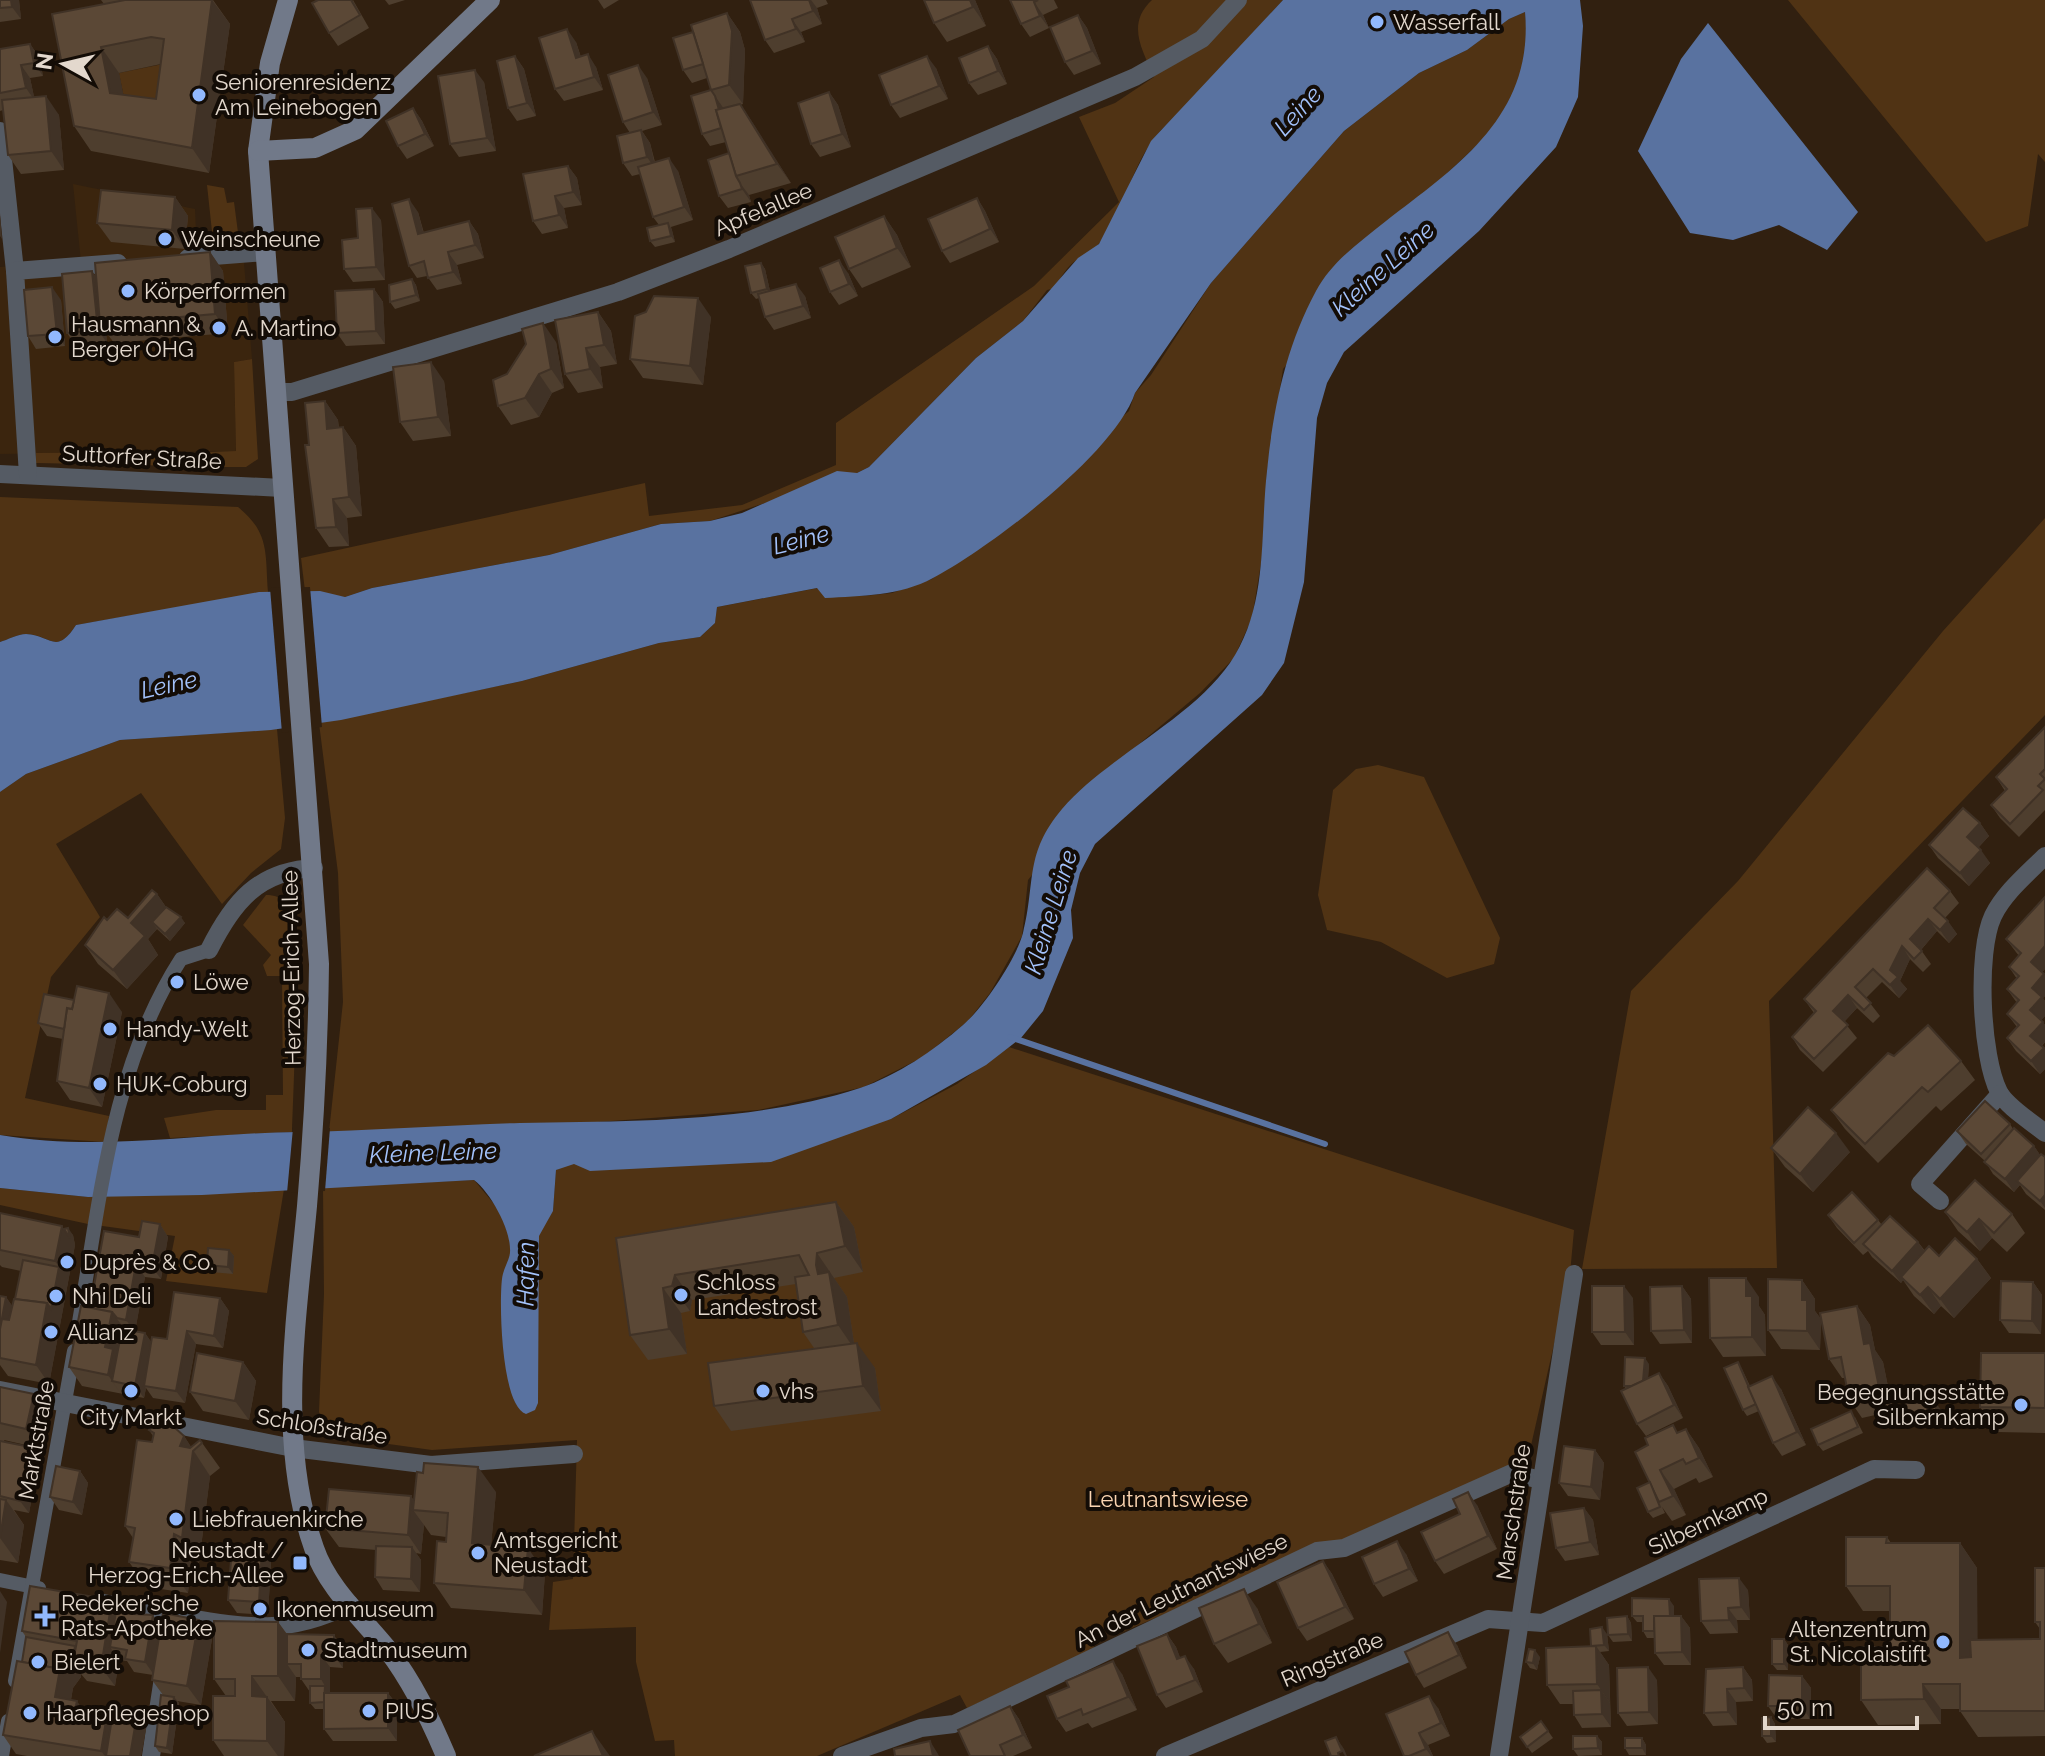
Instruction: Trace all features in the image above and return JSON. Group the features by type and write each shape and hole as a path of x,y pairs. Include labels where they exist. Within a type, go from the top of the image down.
{"main road":[{"name":"Herzog-Erich-Allee","path":"288,0 270,63 258,151 319,964 314,1124 293,1448 314,1551 350,1604 390,1652 423,1702 446,1756"},
{"path":"258,151 315,148 355,130 490,0"}],"street":[{"name":"Apfelallee","path":"276,392 292,392 618,292 729,249 1135,77 1202,39 1238,0"},
{"path":"0,131 15,271 28,475"},
{"path":"173,259 265,252"},
{"path":"15,271 141,261"},
{"name":"Suttorfer Straße","path":"0,474 282,488"},
{"path":"2045,856 2015,886 1993,916 1987,940 1986,1044 2000,1094 2045,1133"},
{"path":"209,950 248,891 259,882 293,869 314,868"},
{"name":"Marktstraße","path":"2,1756 3,1732 32,1586 112,1132 159,993 181,959 209,950"},
{"path":"1940,1201 1920,1184 2000,1094"},
{"name":"Marschstraße","path":"1499,1756 1574,1274"},
{"name":"Schloßstraße","path":"0,1390 293,1448 431,1465 574,1454"},
{"name":"Silbernkamp","path":"1520,1623 1543,1623 1874,1469 1916,1470"},
{"name":"An der Leutnantswiese","path":"842,1756 921,1728 954,1724 1317,1551 1344,1548 1512,1473 1541,1480"},
{"path":"0,1580 205,1621 276,1628 318,1620 350,1604"},
{"path":"151,1756 173,1615"},
{"name":"Ringstraße","path":"1165,1756 1488,1619 1520,1623"}],"shaded area":[{"path":"73,184 195,209 197,254 243,251 252,359 234,362 236,451 0,454 0,267 81,262"}],"green space":[{"path":"1152,0 1283,0 1161,130 1140,161 1117,213 1098,245 1070,265 1055,288 1047,290 1023,321 976,358 869,467 710,521 661,524 549,555 372,588 345,597 305,591 301,558 645,483 649,516 742,505 836,465 836,423 1034,286 1119,202 1079,117 1115,103 1154,77 1141,47 1138,28 1144,9"},
{"path":"1788,0 2045,0 2045,162 2038,154 2028,226 1986,242"},
{"path":"1525,12 1527,35 1520,80 1493,130 1441,179 1283,369 1267,471 1262,557 1252,618 1234,658 1200,693 1138,745 1028,880 1022,936 990,993 968,1021 923,1057 864,1087 758,1110 598,1122 329,1132 343,1002 338,873 319,723 522,681 659,643 700,637 715,623 717,607 818,588 864,596 892,593 932,579 1129,411 1135,393 1151,375 1211,283 1344,131 1419,73 1467,50 1509,19"},
{"path":"168,63 173,124 128,118 119,73"},
{"path":"207,185 224,188 227,203 234,202 240,248 214,250"},
{"path":"252,359 258,459 246,467 207,467 208,452 236,451 234,362"},
{"path":"185,452 185,466 36,463 36,453"},
{"path":"0,497 238,507 261,535 266,555 268,592 76,625 58,642 26,634 0,642"},
{"path":"2045,518 2045,715 1769,1001 1777,1268 1582,1269 1631,991 1738,881 1943,631"},
{"path":"277,729 285,818 281,849 251,873 222,904 141,793 56,844 100,917 51,977 25,1098 109,1116 105,1142 0,1135 0,792 26,774 120,740"},
{"path":"1378,765 1424,777 1500,938 1494,964 1447,978 1381,942 1327,930 1318,895 1333,790 1356,769"},
{"path":"266,895 285,902 292,921 295,1050 292,1132 170,1138 164,1118 216,1110 266,1110 266,1095 283,1095 282,976 267,976 263,965 271,955 243,925"},
{"name":"Leutnantswiese","path":"1009,1047 1574,1230 1570,1274 1527,1463 1122,1632 1118,1623 1089,1636 1095,1650 967,1708 960,1695 817,1756 675,1756 674,1740 655,1741 636,1662 636,1627 549,1630 553,1582 573,1579 577,1440 432,1450 338,1437 323,1424 319,1412 324,1294 323,1187 474,1180 500,1211 508,1234 553,1211 556,1170 568,1164 891,1119 957,1084"},
{"path":"0,1188 88,1197 284,1189 267,1293 166,1281 175,1236 88,1224 0,1205"}],"water":[{"path":"1283,0 1580,0 1583,26 1578,97 1556,147 1479,231 1344,352 1327,383 1317,418 1304,582 1284,663 1262,695 1095,844 1080,873 1071,910 1073,938 1043,1011 1021,1038 986,1065 891,1119 771,1162 590,1171 574,1164 556,1170 553,1211 539,1236 538,1403 535,1410 526,1414 518,1407 511,1393 504,1352 501,1291 510,1253 507,1231 498,1211 474,1180 202,1195 88,1197 0,1188 0,1135 37,1140 112,1142 734,1114 819,1099 874,1083 914,1061 963,1025 980,1007 1014,956 1027,915 1036,855 1050,825 1081,789 1199,697 1235,655 1246,634 1258,589 1267,471 1277,401 1289,356 1306,312 1316,291 1338,261 1440,179 1486,134 1504,109 1517,80 1525,48 1525,12 1509,19 1467,50 1419,73 1344,131 1211,283 1103,443 1048,497 1017,522 957,564 920,584 880,594 825,598 817,588 717,607 715,623 700,637 659,643 522,681 341,720 271,730 120,740 26,774 0,792 0,642 26,634 58,642 76,625 259,592 320,591 345,597 372,588 549,555 661,524 710,521 742,513 837,471 857,473 869,467 976,358 1023,321 1078,258 1099,244 1151,141"},
{"path":"1708,23 1858,212 1827,250 1779,225 1733,240 1690,233 1638,151 1681,59"}],"pier":[{"path":"310,587 322,727 282,733 270,588"},
{"path":"293,1128 330,1128 325,1191 287,1193"}],"building":[{"path":"0,0 11,0 12,7 0,8"},
{"path":"125,0 212,0 192,148 74,126 52,14","holes":["151,37 164,39 156,99 110,93 101,47"]},
{"path":"318,0 351,0 360,15 329,33 312,3"},
{"path":"750,0 809,0 813,11 792,19 796,29 765,40"},
{"path":"924,0 970,0 973,7 934,23"},
{"path":"1010,0 1038,0 1034,2 1040,16 1021,24"},
{"path":"727,13 732,31 729,85 711,90 691,25"},
{"path":"1078,15 1092,51 1065,62 1050,27"},
{"path":"567,29 576,58 588,54 594,77 555,89 539,38"},
{"path":"693,32 703,64 683,70 673,38"},
{"path":"30,44 34,63 21,65 26,88 0,93 0,49"},
{"path":"988,46 998,71 969,83 959,58"},
{"path":"515,56 527,103 508,108 497,61"},
{"path":"927,56 939,86 891,105 879,75"},
{"path":"638,65 653,112 623,122 608,75"},
{"path":"475,70 487,138 450,144 438,76"},
{"path":"711,90 719,110 716,110 721,128 702,134 691,96"},
{"path":"829,92 842,134 811,144 798,103"},
{"path":"46,96 51,151 8,155 2,100"},
{"path":"740,104 777,164 736,176 716,110"},
{"path":"413,108 425,134 398,146 386,121"},
{"path":"641,130 647,157 623,163 617,136"},
{"path":"729,153 742,189 719,196 708,160"},
{"path":"669,158 684,207 653,217 638,167"},
{"path":"568,166 573,192 555,196 559,215 533,221 523,174"},
{"path":"101,190 175,197 172,230 97,223"},
{"path":"977,198 990,229 942,251 928,219"},
{"path":"409,199 418,234 469,221 475,245 448,252 453,272 428,278 424,261 409,266 392,204"},
{"path":"372,208 376,267 344,269 342,240 358,238 356,209"},
{"path":"884,216 897,248 849,269 835,237"},
{"path":"668,223 671,236 650,241 647,228"},
{"path":"210,252 215,314 100,324 95,263"},
{"path":"839,260 849,284 830,292 820,268"},
{"path":"761,263 767,289 751,293 745,266"},
{"path":"92,271 98,330 67,333 62,274"},
{"path":"412,279 416,295 390,302 389,285"},
{"path":"796,284 803,306 765,317 758,294"},
{"path":"52,287 57,334 28,336 24,290"},
{"path":"374,289 376,331 337,333 335,291"},
{"path":"654,296 698,298 690,366 630,359 635,316 646,312"},
{"path":"598,312 604,345 586,348 590,369 565,374 555,320"},
{"path":"543,323 551,369 539,374 525,398 498,406 493,380 507,374 526,344 522,329"},
{"path":"431,362 438,417 400,422 393,367"},
{"path":"325,401 327,429 343,427 349,497 333,499 336,527 316,528 305,445 309,445 305,403"},
{"path":"2045,727 2045,769 2040,774 2045,779 2038,786 2043,790 2010,824 1991,805 2007,789 1996,777"},
{"path":"1963,808 1980,823 1967,837 1981,850 1960,873 1929,845"},
{"path":"1927,868 1950,891 1934,908 1948,921 1940,930 1928,919 1910,939 1922,951 1914,959 1902,946 1890,970 1898,977 1890,985 1873,969 1855,987 1871,1003 1864,1010 1848,995 1833,1011 1848,1025 1814,1059 1792,1037 1816,1011 1804,999"},
{"path":"152,890 157,894 131,923 145,936 113,970 85,945 104,917 107,920 117,909 128,918"},
{"path":"2045,897 2045,946 2031,962 2044,974 2032,988 2042,997 2030,1010 2043,1022 2030,1036 2044,1048 2031,1061 2007,1038 2019,1025 2007,1014 2019,1000 2007,989 2019,976 2009,967 2021,953 2006,939"},
{"path":"166,907 181,917 165,934 152,922"},
{"path":"77,986 109,993 89,1088 57,1081 67,1008 72,1009"},
{"path":"44,994 74,1000 72,1009 67,1008 64,1029 38,1023"},
{"path":"1928,1025 1961,1061 1928,1092 1922,1087 1865,1144 1831,1110 1888,1053 1894,1056"},
{"path":"1985,1101 2010,1124 1981,1154 1957,1131"},
{"path":"1808,1107 1836,1133 1800,1174 1771,1148"},
{"path":"2014,1128 2034,1146 2005,1179 1984,1162"},
{"path":"2041,1154 2045,1157 2045,1195 2040,1201 2017,1181"},
{"path":"1975,1180 2012,1214 1994,1233 1979,1219 1967,1232 1945,1212"},
{"path":"1852,1192 1878,1220 1854,1243 1828,1215"},
{"path":"836,1202 845,1246 817,1253 816,1265 818,1274 829,1272 838,1325 803,1332 795,1277 809,1275 799,1255 675,1275 672,1286 663,1288 669,1329 630,1335 616,1238"},
{"path":"0,1213 62,1226 55,1261 0,1250"},
{"path":"1890,1216 1918,1242 1892,1271 1863,1244"},
{"path":"142,1221 160,1224 152,1267 136,1264 126,1320 117,1318 112,1312 90,1308 104,1231 139,1237"},
{"path":"1955,1238 1977,1259 1940,1299 1928,1287 1920,1295 1901,1277 1929,1246 1939,1256"},
{"path":"208,1248 229,1250 228,1267 207,1265"},
{"path":"23,1260 59,1267 51,1309 47,1303 15,1299"},
{"path":"1709,1278 1746,1278 1746,1296 1752,1296 1752,1337 1710,1338"},
{"path":"1768,1279 1802,1280 1802,1300 1807,1300 1807,1331 1768,1330"},
{"path":"2001,1281 2033,1282 2032,1321 2000,1320"},
{"path":"1592,1286 1624,1286 1625,1332 1592,1332"},
{"path":"1682,1286 1684,1330 1651,1331 1650,1287"},
{"path":"174,1292 220,1298 214,1336 187,1331 176,1391 144,1386 152,1337 167,1339"},
{"path":"0,1296 6,1297 0,1329"},
{"path":"14,1299 47,1303 36,1365 0,1358 2,1319 9,1320"},
{"path":"81,1306 112,1312 105,1347 113,1349 108,1375 69,1367"},
{"path":"1857,1306 1864,1344 1870,1343 1880,1392 1849,1399 1841,1357 1829,1359 1820,1313"},
{"path":"122,1329 145,1333 135,1386 112,1381"},
{"path":"857,1343 863,1386 714,1406 708,1363"},
{"path":"197,1353 243,1362 235,1401 190,1392"},
{"path":"1981,1353 2045,1353 2045,1408 1980,1407"},
{"path":"1625,1357 1645,1358 1643,1381 1624,1386"},
{"path":"1738,1362 1756,1404 1743,1410 1724,1368"},
{"path":"1659,1373 1674,1405 1637,1424 1621,1391"},
{"path":"1772,1376 1797,1432 1773,1443 1748,1387"},
{"path":"0,1387 34,1394 26,1429 0,1423"},
{"path":"1906,1403 1936,1403 1936,1420 1906,1419"},
{"path":"1851,1411 1858,1427 1818,1445 1811,1429"},
{"path":"1673,1425 1677,1433 1686,1429 1699,1458 1686,1464 1683,1459 1660,1470 1673,1496 1659,1502 1635,1452 1648,1445 1645,1438"},
{"path":"152,1427 174,1427 184,1436 180,1446 190,1448 200,1440 202,1443 193,1451 182,1538 174,1534 170,1568 129,1562 135,1528 125,1526 137,1440 152,1442 154,1433 149,1430"},
{"path":"0,1441 30,1447 20,1501 0,1496"},
{"path":"1564,1446 1595,1450 1591,1487 1559,1483"},
{"path":"424,1463 478,1467 472,1543 528,1548 524,1590 434,1583 437,1541 446,1542 448,1513 413,1510 417,1472 423,1473"},
{"path":"56,1466 80,1471 73,1502 50,1497"},
{"path":"1650,1482 1660,1507 1648,1512 1637,1488"},
{"path":"329,1489 411,1496 408,1535 325,1528"},
{"path":"1468,1492 1488,1536 1435,1561 1421,1532 1460,1514 1453,1499"},
{"path":"0,1499 6,1500 0,1538"},
{"path":"1584,1508 1590,1542 1556,1548 1550,1513"},
{"path":"1846,1537 1887,1537 1886,1543 1960,1543 1960,1658 1971,1657 1970,1640 2040,1639 2040,1622 2035,1622 2035,1568 2045,1568 2045,1711 1960,1711 1960,1684 1923,1684 1924,1699 1861,1700 1861,1647 1890,1647 1890,1586 1846,1586"},
{"path":"1397,1541 1409,1569 1374,1584 1362,1557"},
{"path":"376,1546 412,1547 411,1579 375,1577"},
{"path":"232,1547 262,1549 259,1602 228,1600"},
{"path":"1323,1561 1345,1607 1298,1628 1277,1582"},
{"path":"1739,1578 1741,1607 1728,1608 1729,1620 1701,1621 1699,1579"},
{"path":"30,1586 112,1600 101,1667 73,1662 77,1641 22,1631"},
{"path":"1244,1589 1259,1624 1214,1644 1199,1608"},
{"path":"1632,1598 1669,1599 1670,1616 1654,1616 1654,1631 1643,1631 1643,1616 1632,1616"},
{"path":"117,1606 136,1610 135,1614 153,1615 145,1662 125,1659 127,1650 110,1647"},
{"path":"163,1613 199,1620 187,1686 152,1680"},
{"path":"1627,1616 1628,1634 1608,1635 1607,1618"},
{"path":"1654,1616 1681,1616 1682,1652 1655,1653"},
{"path":"214,1621 278,1622 278,1676 252,1676 252,1696 267,1697 267,1741 213,1740 213,1696 235,1696 235,1679 214,1679"},
{"path":"1602,1627 1604,1645 1591,1646 1590,1629"},
{"path":"1448,1632 1459,1655 1416,1675 1405,1652"},
{"path":"287,1634 334,1635 334,1655 321,1655 321,1679 301,1679 301,1664 287,1664"},
{"path":"1167,1634 1177,1659 1185,1656 1195,1680 1157,1695 1137,1646"},
{"path":"26,1637 75,1646 72,1665 64,1675 60,1669 22,1662"},
{"path":"1772,1639 1784,1639 1784,1664 1772,1664"},
{"path":"1596,1646 1597,1684 1547,1685 1546,1648"},
{"path":"1529,1649 1535,1650 1533,1663 1526,1662"},
{"path":"17,1661 60,1669 55,1697 77,1701 75,1710 107,1715 101,1751 3,1735"},
{"path":"1113,1661 1128,1697 1083,1715 1081,1709 1057,1719 1047,1696 1069,1687 1066,1681"},
{"path":"1648,1667 1649,1712 1618,1713 1617,1668"},
{"path":"1743,1667 1744,1688 1727,1689 1728,1712 1704,1713 1706,1669"},
{"path":"1769,1675 1802,1676 1802,1706 1768,1706"},
{"path":"310,1686 325,1686 324,1702 310,1703"},
{"path":"1601,1690 1602,1714 1574,1715 1573,1691"},
{"path":"324,1693 388,1693 388,1728 324,1729"},
{"path":"161,1695 174,1697 167,1748 155,1746"},
{"path":"1429,1696 1441,1723 1419,1733 1426,1749 1404,1756 1386,1714"},
{"path":"114,1705 138,1709 130,1756 106,1756"},
{"path":"1010,1706 1023,1735 1000,1745 1005,1756 970,1756 958,1730"},
{"path":"1771,1717 1771,1736 1762,1736 1762,1718"},
{"path":"1541,1721 1548,1731 1527,1747 1520,1737"},
{"path":"592,1731 603,1756 534,1756"},
{"path":"1573,1736 1597,1736 1598,1748 1573,1749"},
{"path":"1336,1737 1342,1751 1338,1753 1339,1756 1331,1756 1325,1741"},
{"path":"1625,1738 1642,1738 1642,1748 1625,1748"},
{"path":"930,1741 933,1756 895,1756 894,1749"}],"waterway":[{"path":"1010,1037 1325,1144"}],"place":[{"name":"Wasserfall","path":"1377,22"},
{"name":"Seniorenresidenz Am Leinebogen","path":"199,95"},
{"name":"Weinscheune","path":"165,239"},
{"name":"Körperformen","path":"128,291"},
{"name":"A. Martino","path":"219,328"},
{"name":"Hausmann & Berger OHG","path":"55,337"},
{"name":"Löwe","path":"177,982"},
{"name":"Handy-Welt","path":"110,1029"},
{"name":"HUK-Coburg","path":"100,1084"},
{"name":"Duprès & Co.","path":"67,1262"},
{"name":"Schloss Landestrost","path":"681,1295"},
{"name":"Nhi Deli","path":"56,1296"},
{"name":"Allianz","path":"51,1332"},
{"name":"City Markt","path":"131,1391"},
{"name":"vhs","path":"763,1391"},
{"name":"Begegnungsstätte Silbernkamp","path":"2021,1405"},
{"name":"Liebfrauenkirche","path":"176,1519"},
{"name":"Amtsgericht Neustadt","path":"478,1553"},
{"name":"Neustadt / Herzog-Erich-Allee","path":"300,1563"},
{"name":"Ikonenmuseum","path":"260,1609"},
{"name":"Redeker'sche Rats-Apotheke","path":"45,1616"},
{"name":"Altenzentrum St. Nicolaistift","path":"1943,1642"},
{"name":"Stadtmuseum","path":"308,1650"},
{"name":"Bielert","path":"38,1662"},
{"name":"PIUS","path":"369,1711"},
{"name":"Haarpflegeshop","path":"30,1713"}],"water label":[{"name":"Leine","path":"1298,111"},
{"name":"Kleine Leine","path":"1383,269"},
{"name":"Leine","path":"801,540"},
{"name":"Leine","path":"169,685"},
{"name":"Kleine Leine","path":"1051,912"},
{"name":"Kleine Leine","path":"433,1153"},
{"name":"Hafen","path":"526,1274"}]}
